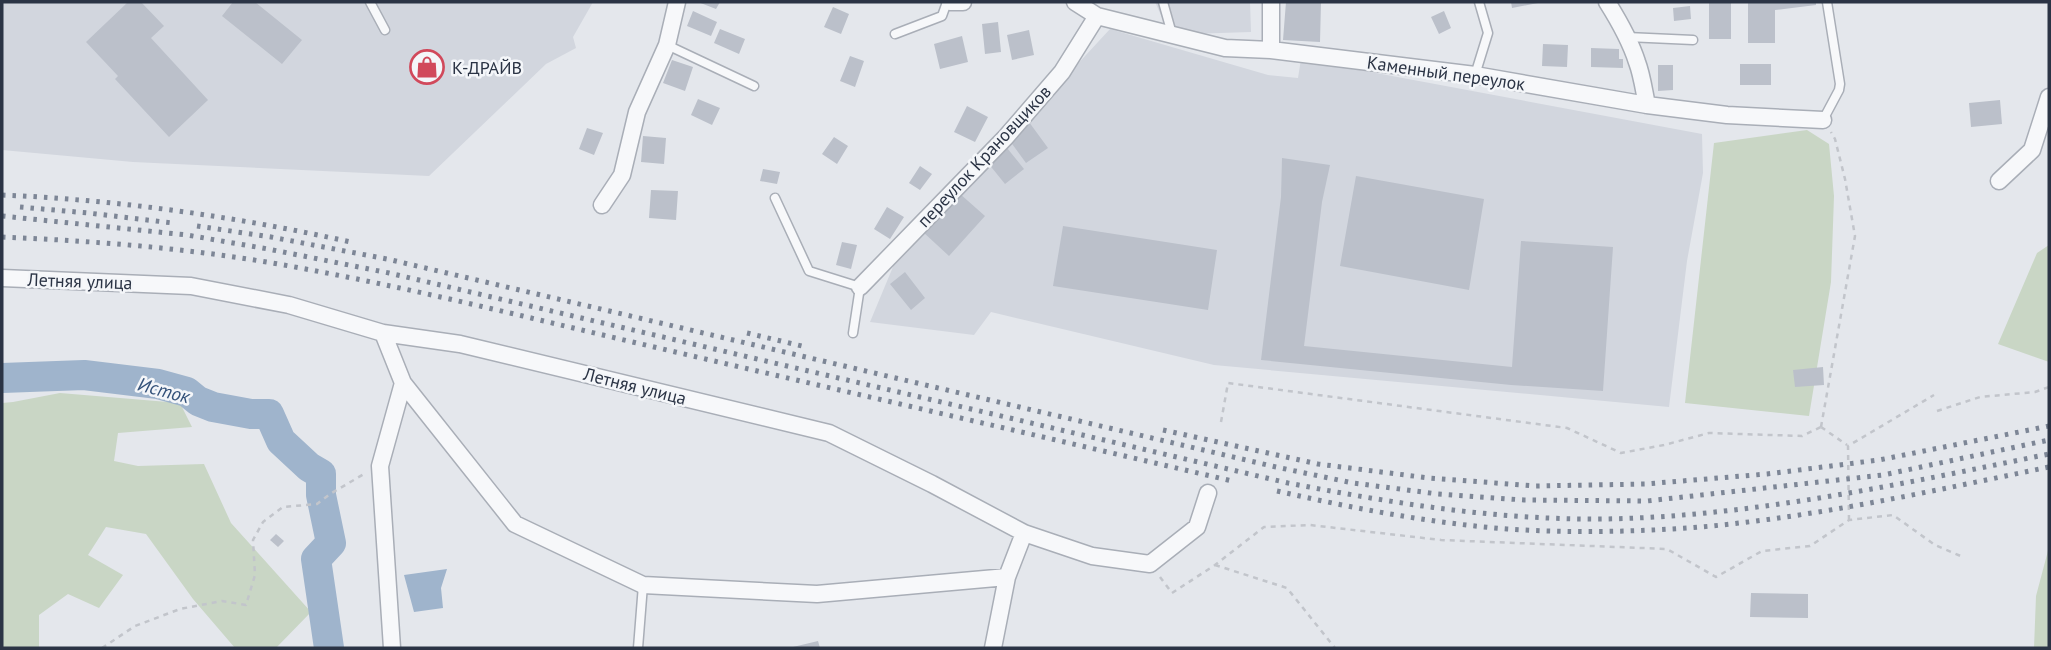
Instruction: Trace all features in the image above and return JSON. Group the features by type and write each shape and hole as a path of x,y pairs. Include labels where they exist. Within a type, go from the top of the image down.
{"street":[{"path":"602,205 622,175 637,112 667,46 677,2"},
{"path":"949,2 963,2"},
{"name":"Каменный переулок","path":"1075,2 1097,16 1225,48 1271,50 1475,75 1647,106 1727,115 1823,120"},
{"path":"1271,2 1271,50"},
{"path":"1607,2 1639,64 1647,106"},
{"name":"переулок Крановщиков","path":"860,287 1005,138 1062,72 1097,16"},
{"path":"1999,181 2032,150 2049,97"},
{"name":"Летняя улица","path":"2,278 191,286 289,305 383,333 460,344 829,433 1024,533 1092,556 1150,564"},
{"path":"383,333 403,383 515,524 643,585 817,594 1007,577"},
{"path":"391,648 380,466 403,383"},
{"path":"1150,564 1198,527 1208,493"},
{"path":"993,648 1007,577 1024,533"}],"lane":[{"path":"370,2 385,30"},
{"path":"895,34 942,16 949,2"},
{"path":"1163,2 1172,34"},
{"path":"1475,75 1488,33 1479,2"},
{"path":"1823,120 1840,84 1827,2"},
{"path":"1627,37 1693,40"},
{"path":"667,46 754,86"},
{"path":"775,198 809,271 860,287 853,333"},
{"path":"638,648 643,585"}],"path":[{"path":"1821,427 1855,236 1835,139 1823,120"},
{"path":"1221,422 1228,383 1567,428 1621,453 1709,433 1802,436 1821,427"},
{"path":"1937,411 1980,397 2035,392 2049,387"},
{"path":"1848,446 1934,396"},
{"path":"1821,427 1848,446"},
{"path":"1848,446 1849,520"},
{"path":"102,648 135,626 180,609 222,601 246,606 255,575 253,540 263,522 283,508 317,504 380,466"},
{"path":"1150,564 1172,593 1215,565 1264,527 1310,525 1441,540 1667,549 1716,576 1762,551 1811,546 1849,520 1893,515 1934,545 1963,557"},
{"path":"1215,565 1287,588 1335,648"}],"shaded area":[{"path":"2,2 593,2 573,37 576,48 546,64 429,176 133,162 2,150"},
{"path":"1155,2 1250,2 1251,32 1188,34 1165,24"},
{"path":"1110,29 1268,75 1298,78 1301,59 1702,134 1703,173 1687,261 1669,407 1214,365 991,312 974,335 870,322 895,262"}],"green space":[{"path":"1807,130 1829,144 1834,196 1831,282 1809,416 1685,403 1714,143"},
{"path":"2049,245 2049,362 1998,344 2037,253"},
{"path":"60,393 180,403 192,427 118,433 114,461 138,466 204,464 231,523 311,612 276,648 235,648 193,599 146,534 106,527 88,555 123,575 99,608 68,594 39,615 39,648 2,648 2,403"},
{"path":"2049,547 2049,648 2034,648 2036,596"}],"water":[{"path":"447,569 441,588 443,608 414,612 404,575"}],"building":[{"path":"128,2 141,2 164,26 151,38 208,100 169,137 115,79 118,76 86,42"},
{"path":"233,2 255,2 302,40 282,64 222,16"},
{"path":"698,2 720,2 716,9"},
{"path":"1286,2 1321,2 1320,42 1283,40"},
{"path":"1511,2 1538,2 1538,3 1512,8"},
{"path":"1709,2 1731,2 1731,39 1709,39"},
{"path":"1748,2 1816,2 1816,5 1775,10 1775,43 1748,43"},
{"path":"1690,6 1691,19 1674,21 1673,8"},
{"path":"833,7 849,14 841,34 824,27"},
{"path":"693,11 717,22 711,36 687,26"},
{"path":"1444,11 1451,28 1439,34 1431,17"},
{"path":"998,22 1001,52 985,54 982,24"},
{"path":"720,29 745,39 739,54 714,43"},
{"path":"1029,30 1034,55 1012,60 1007,35"},
{"path":"962,36 968,62 940,69 934,44"},
{"path":"1543,44 1568,45 1567,67 1542,66"},
{"path":"1591,48 1619,49 1623,68 1591,67"},
{"path":"850,56 864,61 855,87 840,81"},
{"path":"672,60 693,67 685,91 663,83"},
{"path":"1740,64 1771,64 1771,85 1740,85"},
{"path":"1658,65 1673,65 1673,90 1658,91"},
{"path":"698,99 720,108 712,125 691,115"},
{"path":"2000,100 2002,124 1971,127 1969,103"},
{"path":"967,106 988,117 975,142 954,132"},
{"path":"1029,122 1048,148 1026,163 1007,137"},
{"path":"587,128 603,133 594,155 579,149"},
{"path":"643,136 666,138 664,164 641,162"},
{"path":"834,137 848,146 837,164 822,154"},
{"path":"1007,148 1024,169 1005,184 988,163"},
{"path":"1282,158 1330,165 1322,202 1304,346 1512,367 1521,241 1613,247 1603,391 1511,385 1261,360 1281,197"},
{"path":"920,166 932,174 920,190 909,183"},
{"path":"763,169 780,172 777,184 760,181"},
{"path":"1356,176 1484,199 1469,290 1340,266"},
{"path":"651,190 678,191 676,220 649,218"},
{"path":"959,193 985,216 949,256 923,232"},
{"path":"887,207 904,217 890,239 874,229"},
{"path":"1063,226 1217,250 1208,310 1053,286"},
{"path":"842,242 857,245 851,269 836,265"},
{"path":"905,272 925,298 911,310 890,284"},
{"path":"1823,367 1824,385 1795,387 1793,370"},
{"path":"276,534 284,541 278,547 270,540"},
{"path":"1751,593 1808,594 1808,618 1750,617"},
{"path":"818,641 820,648 793,648 793,647"}],"waterway":[{"name":"Исток","path":"2,378 84,375 158,384 187,392 198,401 213,407 251,414 269,414 281,441 309,467 321,474 321,495 331,543 316,559 329,648"}],"railway":[{"path":"2,195 179,211 268,225 355,243"},
{"path":"20,207 173,223"},
{"path":"2,216 187,235 389,273 1288,483 1444,509 1563,519 1659,517 1715,512 1828,497 2049,454"},
{"path":"197,226 387,259 1276,467 1353,483 1438,494 1524,500 1647,501 1883,475 2049,440"},
{"path":"2,237 175,249 244,258 372,282 1232,481"},
{"path":"747,333 802,346"},
{"path":"1163,430 1318,464 1429,478 1536,486 1645,484 1767,474 1879,460 2049,426"},
{"path":"1277,491 1449,523 1507,529 1620,531 1688,528 1778,518 2049,467"}],"place":[{"name":"К-ДРАЙВ","path":"427,67"}]}
